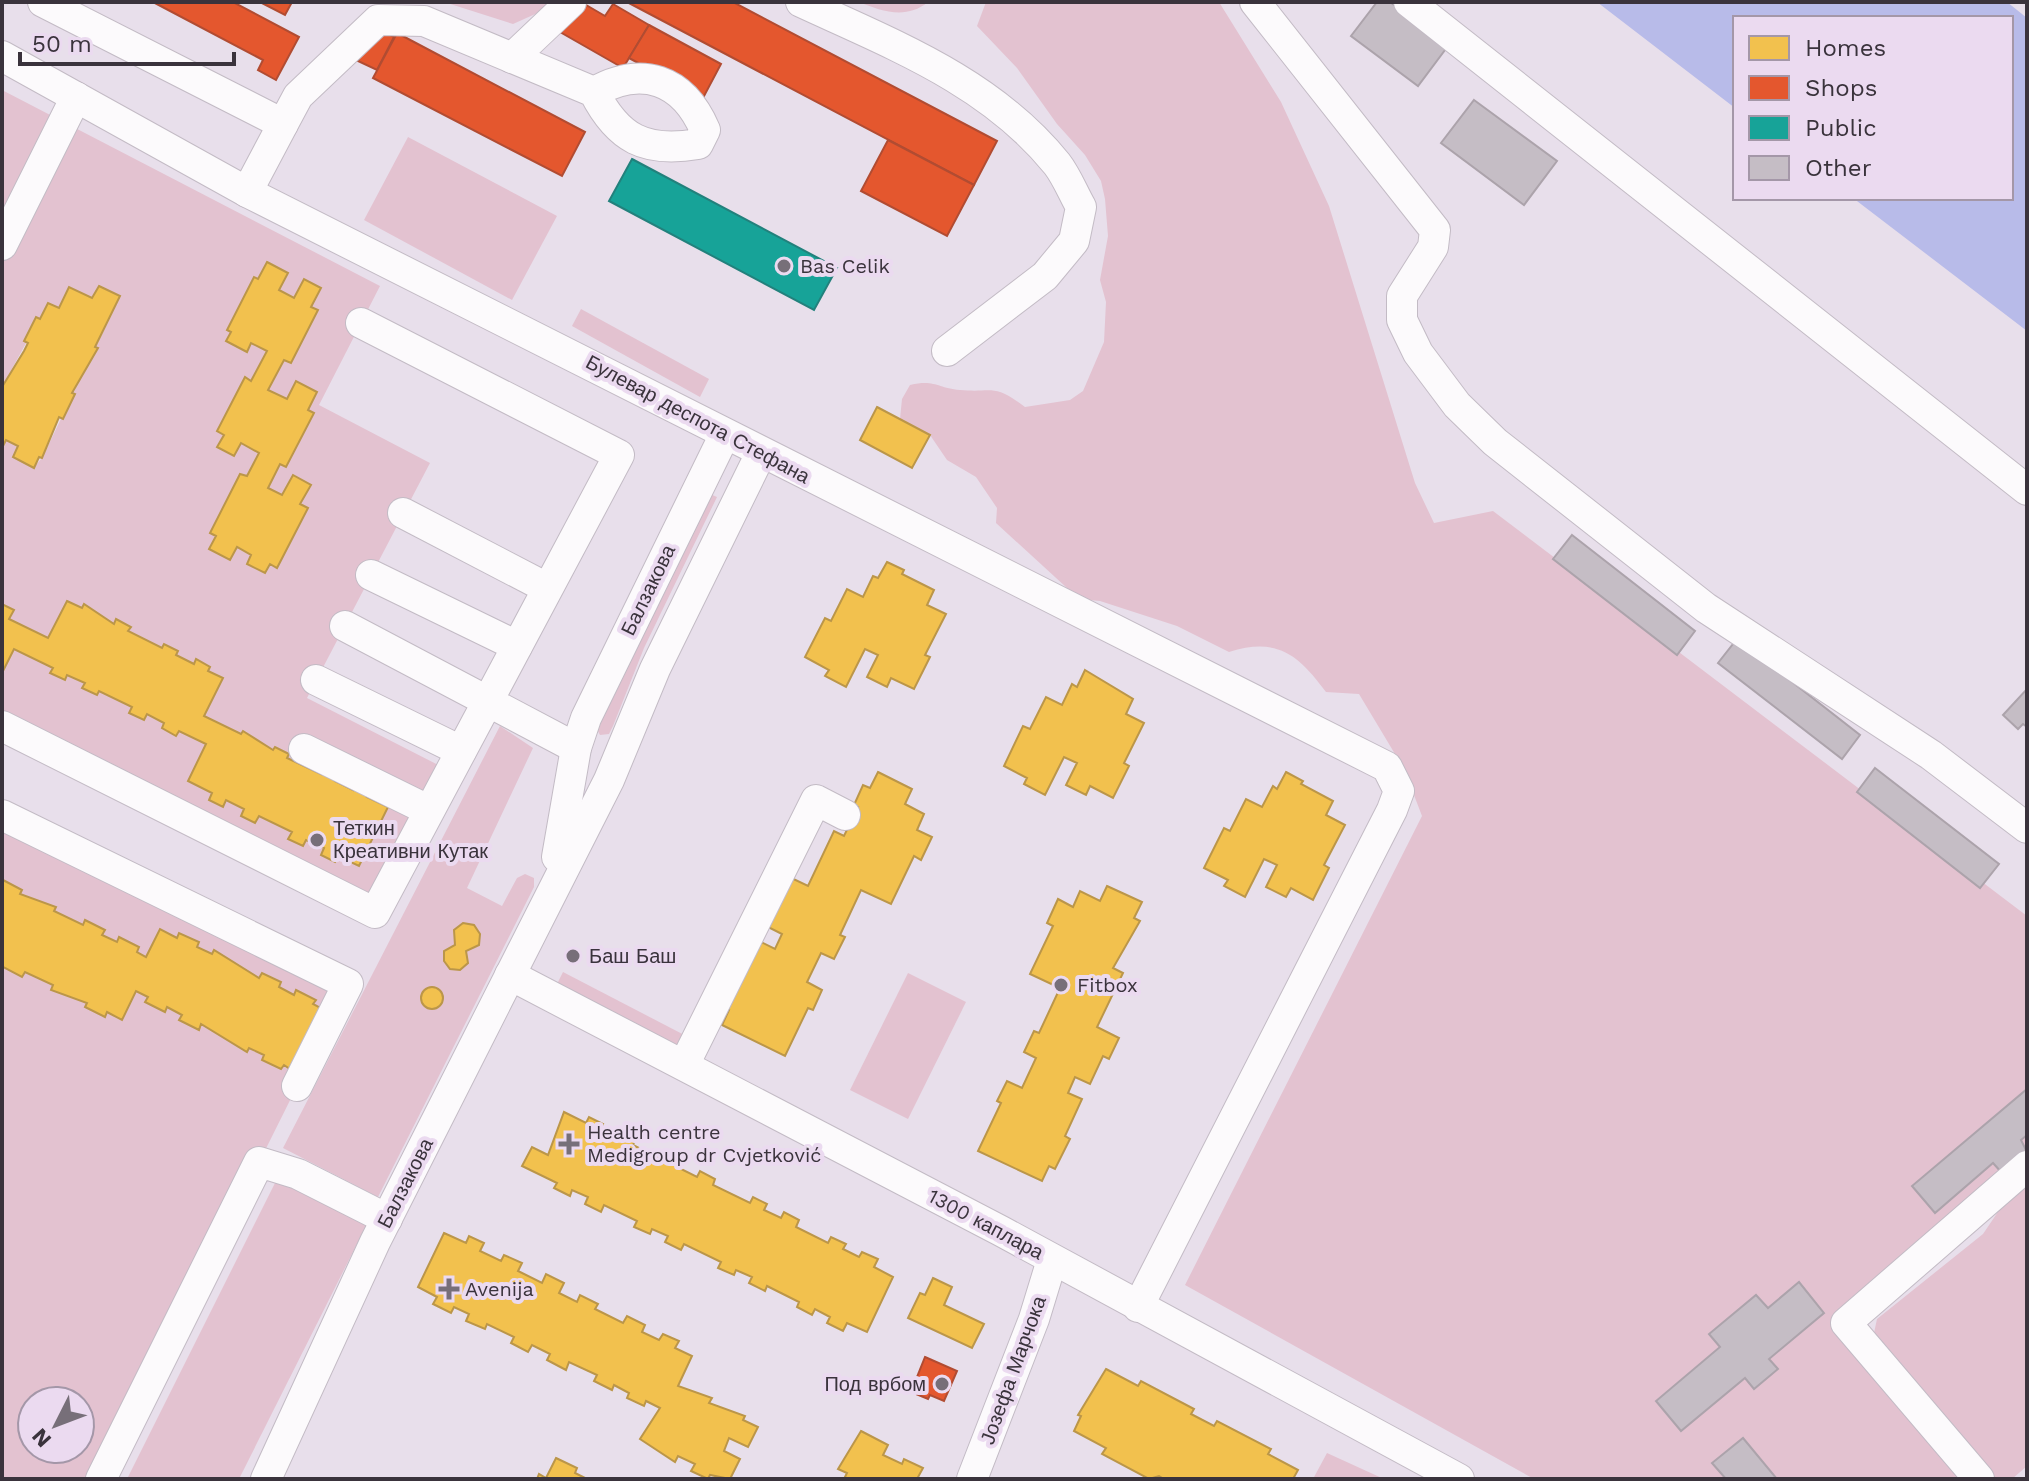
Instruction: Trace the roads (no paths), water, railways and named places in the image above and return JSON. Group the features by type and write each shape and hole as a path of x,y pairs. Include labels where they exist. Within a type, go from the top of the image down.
{"street":[{"path":"43,2 283,124"},
{"path":"512,58 571,2"},
{"path":"801,2 945,69 1004,112 1057,165 1081,207 1074,241 1045,276 947,351"},
{"path":"1255,2 1435,230 1433,247 1402,296 1402,320 1418,353 1457,405 1495,442 1706,608 1931,755 2027,828"},
{"path":"1409,2 2027,490"},
{"path":"247,192 298,96 378,20 424,21 594,92"},
{"name":"Булевар деспота Стефана","path":"2,56 247,192 1387,767 1395,777 1399,791 1392,810 1138,1307"},
{"path":"2,245 76,97"},
{"path":"2,726 375,913 619,455 361,323"},
{"name":"Балзакова","path":"551,890 576,748 586,718 725,434"},
{"name":"Балзакова","path":"266,1479 387,1219 609,780 655,669 761,453"},
{"path":"403,513 547,588"},
{"path":"371,575 517,646"},
{"path":"345,626 489,699 576,748"},
{"path":"316,680 461,751"},
{"path":"304,749 428,810"},
{"path":"684,1065 816,800 845,815"},
{"path":"2,815 348,984 297,1086"},
{"name":"1300 каплара","path":"510,975 1052,1260 1459,1479"},
{"path":"101,1479 259,1162 298,1174 387,1219"},
{"path":"1979,1479 1846,1323 2027,1166"},
{"name":"Јозефа Марчока","path":"972,1479 1034,1319 1052,1260"}],"water":[{"path":"1597,2 2007,2 2027,18 2027,331 1856,200 2013,200 2013,16 1733,16 1733,106"}],"place":[{"name":"Bas Celik","path":"784,266"},
{"name":"Теткин Креативни Кутак","path":"317,840"},
{"name":"Баш Баш","path":"573,956"},
{"name":"Fitbox","path":"1061,985"},
{"name":"Health centre Medigroup dr Cvjetković","path":"569,1144"},
{"name":"Avenija","path":"449,1289"},
{"name":"Под врбом","path":"942,1384"}]}
